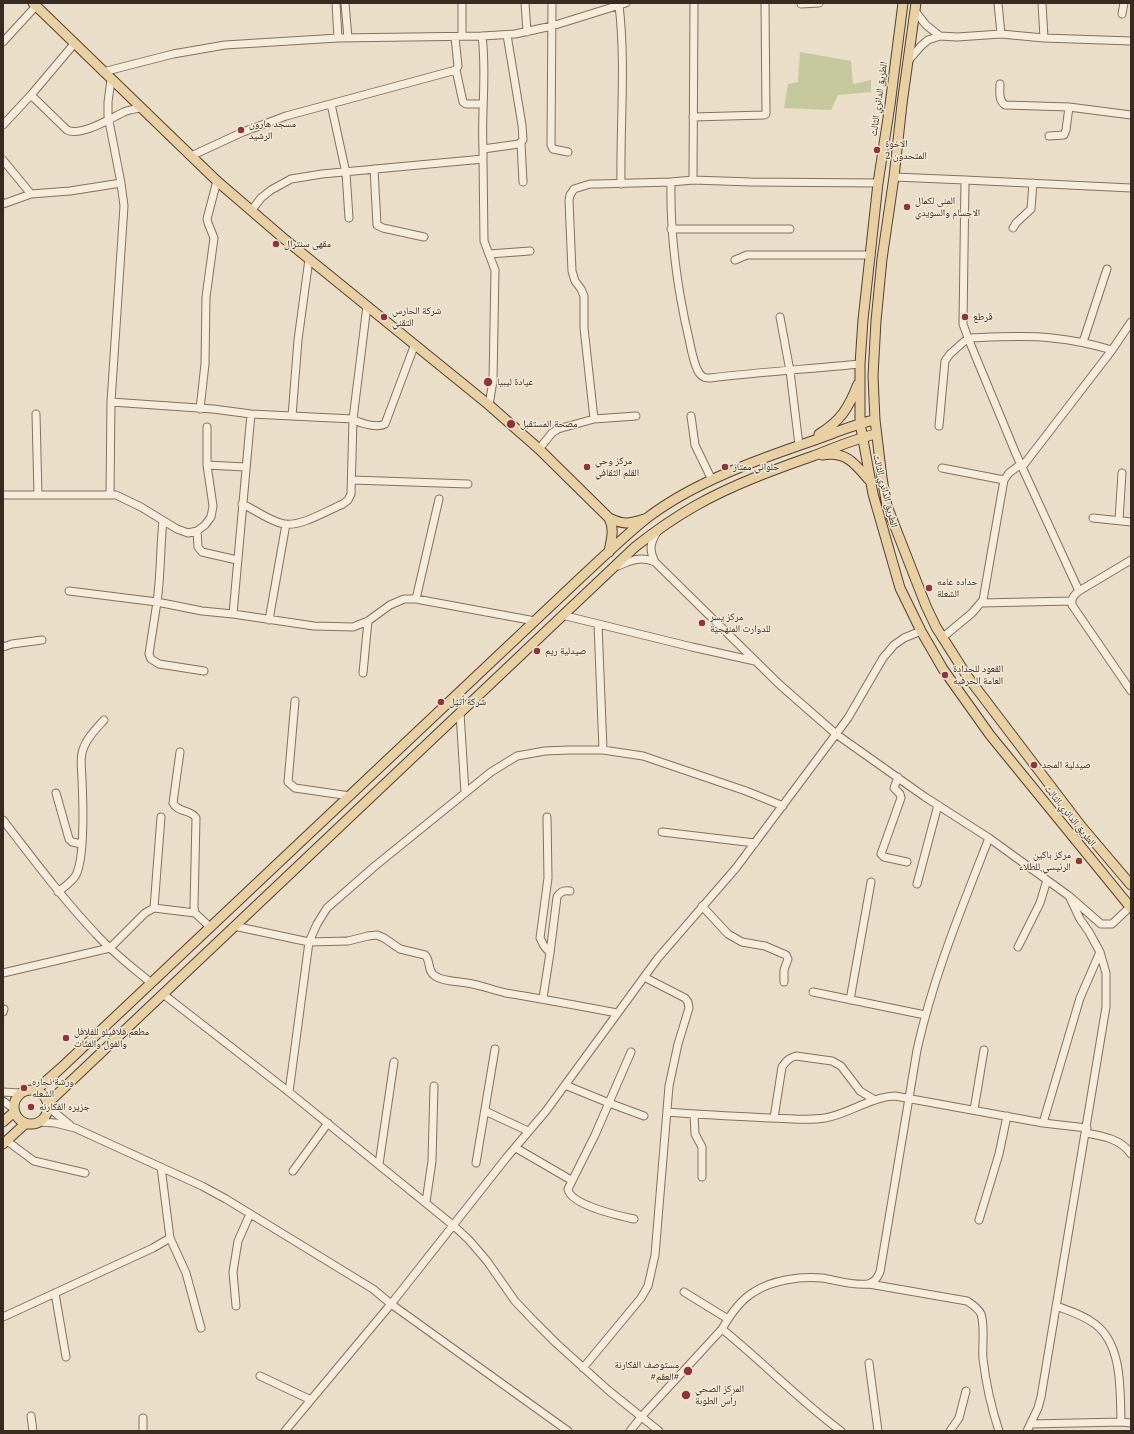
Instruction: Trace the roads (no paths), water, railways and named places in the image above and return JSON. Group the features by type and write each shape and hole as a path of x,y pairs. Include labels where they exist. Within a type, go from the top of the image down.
{"main road":[{"name":"الطريق الدائري الثالث","path":"903,3 878,183 863,320 860,364 860,423 870,480 900,588 921,632 942,669 990,735 1131,907"},
{"path":"34,5 140,108 251,211 489,404 538,449 609,518 613,525 613,534 609,552"},
{"name":"الطريق الدائري الثالث","path":"916,7 883,251 876,321 873,376 875,420 887,506 926,606 942,638 967,676 1081,826 1127,877 1131,885"},
{"path":"800,445 831,426 840,417 851,401 860,379"},
{"path":"36,1090 350,796 535,620 647,518 674,500 712,480 800,445 860,423 875,420"},
{"path":"48,1105 43,1095 36,1090 25,1090 15,1099 14,1110 20,1121 25,1124 35,1124 46,1116 48,1105 234,926 635,547 658,529 694,506 718,494 862,437 876,434"},
{"path":"813,456 829,454 846,457 853,462 870,480"},
{"path":"609,518 625,524 647,518"},
{"path":"394,754 405,764"},
{"path":"3,1122 14,1110"},
{"path":"5,1143 25,1124"}],"street":[{"path":"336,3 338,38"},
{"path":"345,3 348,38"},
{"path":"462,3 458,66 456,70 463,102 466,104 483,104"},
{"path":"525,3 527,32"},
{"path":"552,3 551,145 556,150 568,152"},
{"path":"693,180 694,3"},
{"path":"694,117 752,116 766,114 765,3"},
{"path":"801,4 819,3"},
{"path":"998,3 1001,34"},
{"path":"1042,3 1044,38"},
{"path":"1122,14 1124,3"},
{"path":"103,72 173,54 225,45 338,38 506,35 552,26 601,7 622,4 623,56 620,143 621,184"},
{"path":"3,42 34,5"},
{"path":"916,7 926,25 940,36"},
{"path":"908,61 924,43 940,36 957,37 1001,34 1044,38 1131,40"},
{"path":"506,35 524,137 521,142 523,182"},
{"path":"482,36 484,79 484,241 495,270 493,381 489,404"},
{"path":"3,125 74,44"},
{"path":"191,156 286,116 456,70"},
{"path":"110,494 111,402 124,206 109,120 108,102 111,80"},
{"path":"1000,84 1000,98 1005,105 1069,107 1131,115"},
{"path":"31,94 67,130 71,132 80,131 125,112 140,108"},
{"path":"331,104 346,173 349,218"},
{"path":"1049,136 1064,136 1069,107"},
{"path":"483,149 521,142"},
{"path":"251,211 261,198 271,190 291,179 322,174 346,173 483,159"},
{"path":"3,160 31,194"},
{"path":"374,169 377,225 383,228 424,237"},
{"path":"894,177 1131,188"},
{"path":"594,419 584,328 584,296 572,271 569,202 570,195 574,189 581,186 601,184 693,180 878,183"},
{"path":"964,180 964,324 968,338 1022,466 1079,591"},
{"path":"200,408 205,364 206,297 214,238 207,219 217,181"},
{"path":"671,182 671,229 680,298 691,350 700,375 704,378 710,378 755,372 790,371 860,364"},
{"path":"3,204 31,194 70,191 121,183"},
{"path":"1014,228 1016,223 1031,209 1033,183"},
{"path":"671,229 790,229"},
{"path":"489,254 530,251"},
{"path":"735,260 747,255 871,255"},
{"path":"292,416 298,340 309,259"},
{"path":"1083,342 1107,269"},
{"path":"242,504 268,518 286,524 301,522 343,504 348,500 351,494 352,480 353,419 367,306"},
{"path":"780,318 790,371 800,445"},
{"path":"942,638 972,613 984,597 1004,480 1009,474 1022,466 1112,350 1131,322"},
{"path":"939,426 945,361 950,354 968,338 1051,338 1083,342 1112,350"},
{"path":"111,402 200,408 251,414 353,419 369,424 382,425 385,424 415,344"},
{"path":"36,414 38,495"},
{"path":"233,614 245,467 251,414"},
{"path":"538,449 552,432 594,419 636,416"},
{"path":"690,416 695,445 712,480"},
{"path":"3,495 116,495 177,529 188,533 197,531 206,525 211,517 213,506 207,465 207,427"},
{"path":"207,465 245,467"},
{"path":"942,468 1004,480"},
{"path":"1119,520 1122,472"},
{"path":"352,480 468,484"},
{"path":"416,599 439,499"},
{"path":"1093,518 1131,522"},
{"path":"163,521 160,577 149,654 151,659 159,664 204,671"},
{"path":"270,620 286,524"},
{"path":"658,529 650,544 651,553 655,562 722,629 807,710 836,734 938,805 989,838 1069,896 1101,924 1112,924 1131,907"},
{"path":"197,531 198,547 202,552 237,560"},
{"path":"610,569 638,558 646,558 655,562"},
{"path":"1131,560 1079,591 1073,596 1072,601 1072,605 1131,691"},
{"path":"69,591 157,602 202,611 314,626 353,627 368,622 390,605 404,599 416,599 535,620"},
{"path":"981,603 1072,601"},
{"path":"562,615 756,661"},
{"path":"363,673 368,622"},
{"path":"598,624 603,750"},
{"path":"285,1431 454,1226 546,1111 644,977 702,906 736,868 848,718 883,658 894,645 904,638 921,632"},
{"path":"3,647 12,644 42,640"},
{"path":"295,701 288,782 294,788 350,796"},
{"path":"460,713 465,793"},
{"path":"58,892 71,882 78,869 82,844 82,752 92,734 104,720"},
{"path":"289,1092 309,942 317,924 327,908 375,866 490,772 517,756 545,751 603,750 643,756 746,791 783,806"},
{"path":"180,752 173,803 178,809 192,814 196,818 195,913"},
{"path":"898,777 894,788 900,794 900,798 881,854 884,857 907,862"},
{"path":"56,793 69,840 82,844"},
{"path":"917,884 938,805"},
{"path":"154,908 161,817"},
{"path":"547,817 548,878 540,938 550,953"},
{"path":"3,820 58,892 110,948 151,983"},
{"path":"662,832 755,843"},
{"path":"869,1284 874,1282 880,1272 917,1050 925,1015 955,926 989,838"},
{"path":"1018,947 1040,903 1046,880"},
{"path":"850,1000 871,882"},
{"path":"543,998 557,897 560,892 570,891"},
{"path":"1027,1431 1041,1397 1106,1007 1106,973 1100,952 1080,919 1069,896"},
{"path":"702,906 728,934 742,942 765,946 786,955 788,959 784,970 784,982"},
{"path":"3,973 110,948 145,913 154,908 195,913 210,927"},
{"path":"234,926 309,942 348,941 368,936 377,936 384,938 400,949 426,955 432,974 440,979 467,982 504,992 543,998 617,1013"},
{"path":"1043,1123 1080,998 1100,952"},
{"path":"583,1368 641,1298 648,1286 653,1270 658,1232 669,1086 678,1044 689,1008 688,1002 681,995 644,977"},
{"path":"813,992 925,1015"},
{"path":"163,994 328,1123 454,1226 469,1240 487,1261 515,1302 583,1368 659,1431"},
{"path":"476,1163 495,1049"},
{"path":"974,1110 984,1050"},
{"path":"631,1052 592,1141 571,1180 568,1192 572,1197 600,1211 634,1219"},
{"path":"774,1118 782,1067 785,1062 796,1056 832,1061 838,1064 860,1091 875,1100"},
{"path":"379,1164 394,1062"},
{"path":"565,1085 644,1116"},
{"path":"426,1202 432,1161 434,1086"},
{"path":"3,1092 20,1093"},
{"path":"667,1112 808,1120 827,1118 889,1096 910,1098 1086,1131 1112,1139 1126,1147 1131,1154"},
{"path":"3,1101 14,1110"},
{"path":"48,1105 75,1128"},
{"path":"485,1110 528,1132"},
{"path":"694,1114 695,1134 702,1146 702,1177"},
{"path":"979,1220 999,1154 1007,1116"},
{"path":"39,1122 55,1123 75,1128 202,1186 226,1199 373,1289 391,1304 568,1431"},
{"path":"293,1171 328,1123"},
{"path":"5,1143 34,1160 85,1173"},
{"path":"516,1148 571,1180"},
{"path":"161,1167 170,1238 186,1272 201,1328"},
{"path":"236,1306 233,1272 238,1241 250,1214"},
{"path":"3,1317 153,1248 170,1238"},
{"path":"630,1431 722,1329 736,1308 754,1292 767,1285 784,1280 804,1277 869,1284 967,1302 976,1306 982,1321 982,1351 985,1382 999,1431"},
{"path":"684,1292 728,1319"},
{"path":"55,1294 66,1357"},
{"path":"1056,1306 1080,1315 1096,1325 1107,1337 1113,1349 1119,1378 1121,1422"},
{"path":"722,1329 752,1353 804,1401 841,1431"},
{"path":"869,1363 878,1431"},
{"path":"260,1376 311,1400"},
{"path":"950,1431 958,1418 966,1390"},
{"path":"31,1416 33,1431"},
{"path":"143,1418 143,1431"},
{"path":"1031,1424 1131,1423"}],"place":[{"name":"مسجد هارون الرشيد","path":"241,130"},
{"name":"الاخوة المتحدون 2","path":"877,150"},
{"name":"المنى لكمال الاجسام والسويدي","path":"907,207"},
{"name":"مقهى سنترال","path":"276,244"},
{"name":"شركة الحارس التقني","path":"384,317"},
{"name":"قرطع","path":"965,317"},
{"name":"عيادة ليبيا","path":"488,382"},
{"name":"مصحة المستقبل","path":"511,424"},
{"name":"مركز وحي القلم الثقافي","path":"587,467"},
{"name":"حلواني ممتاز","path":"725,467"},
{"name":"حداده عامه الشعلة","path":"929,588"},
{"name":"مركز يسر للدوارت المنهجية","path":"702,623"},
{"name":"صيدلية ريم","path":"537,651"},
{"name":"القعود للحدادة العامة الحرفيه","path":"945,675"},
{"name":"شركة أثيل","path":"441,702"},
{"name":"صيدلية المجد","path":"1034,765"},
{"name":"مركز باكين الرئيسي للطلاء","path":"1079,861"},
{"name":"مطعم فلافيلو للفلافل والفول والفتّات","path":"66,1038"},
{"name":"ورشة نجاره الشعله","path":"24,1088"},
{"name":"جزيره الفكارنه","path":"31,1107"},
{"name":"مستوصف الفكارنة #العقم#","path":"688,1371"},
{"name":"المركز الصحي رأس الطوبة","path":"686,1395"}]}
